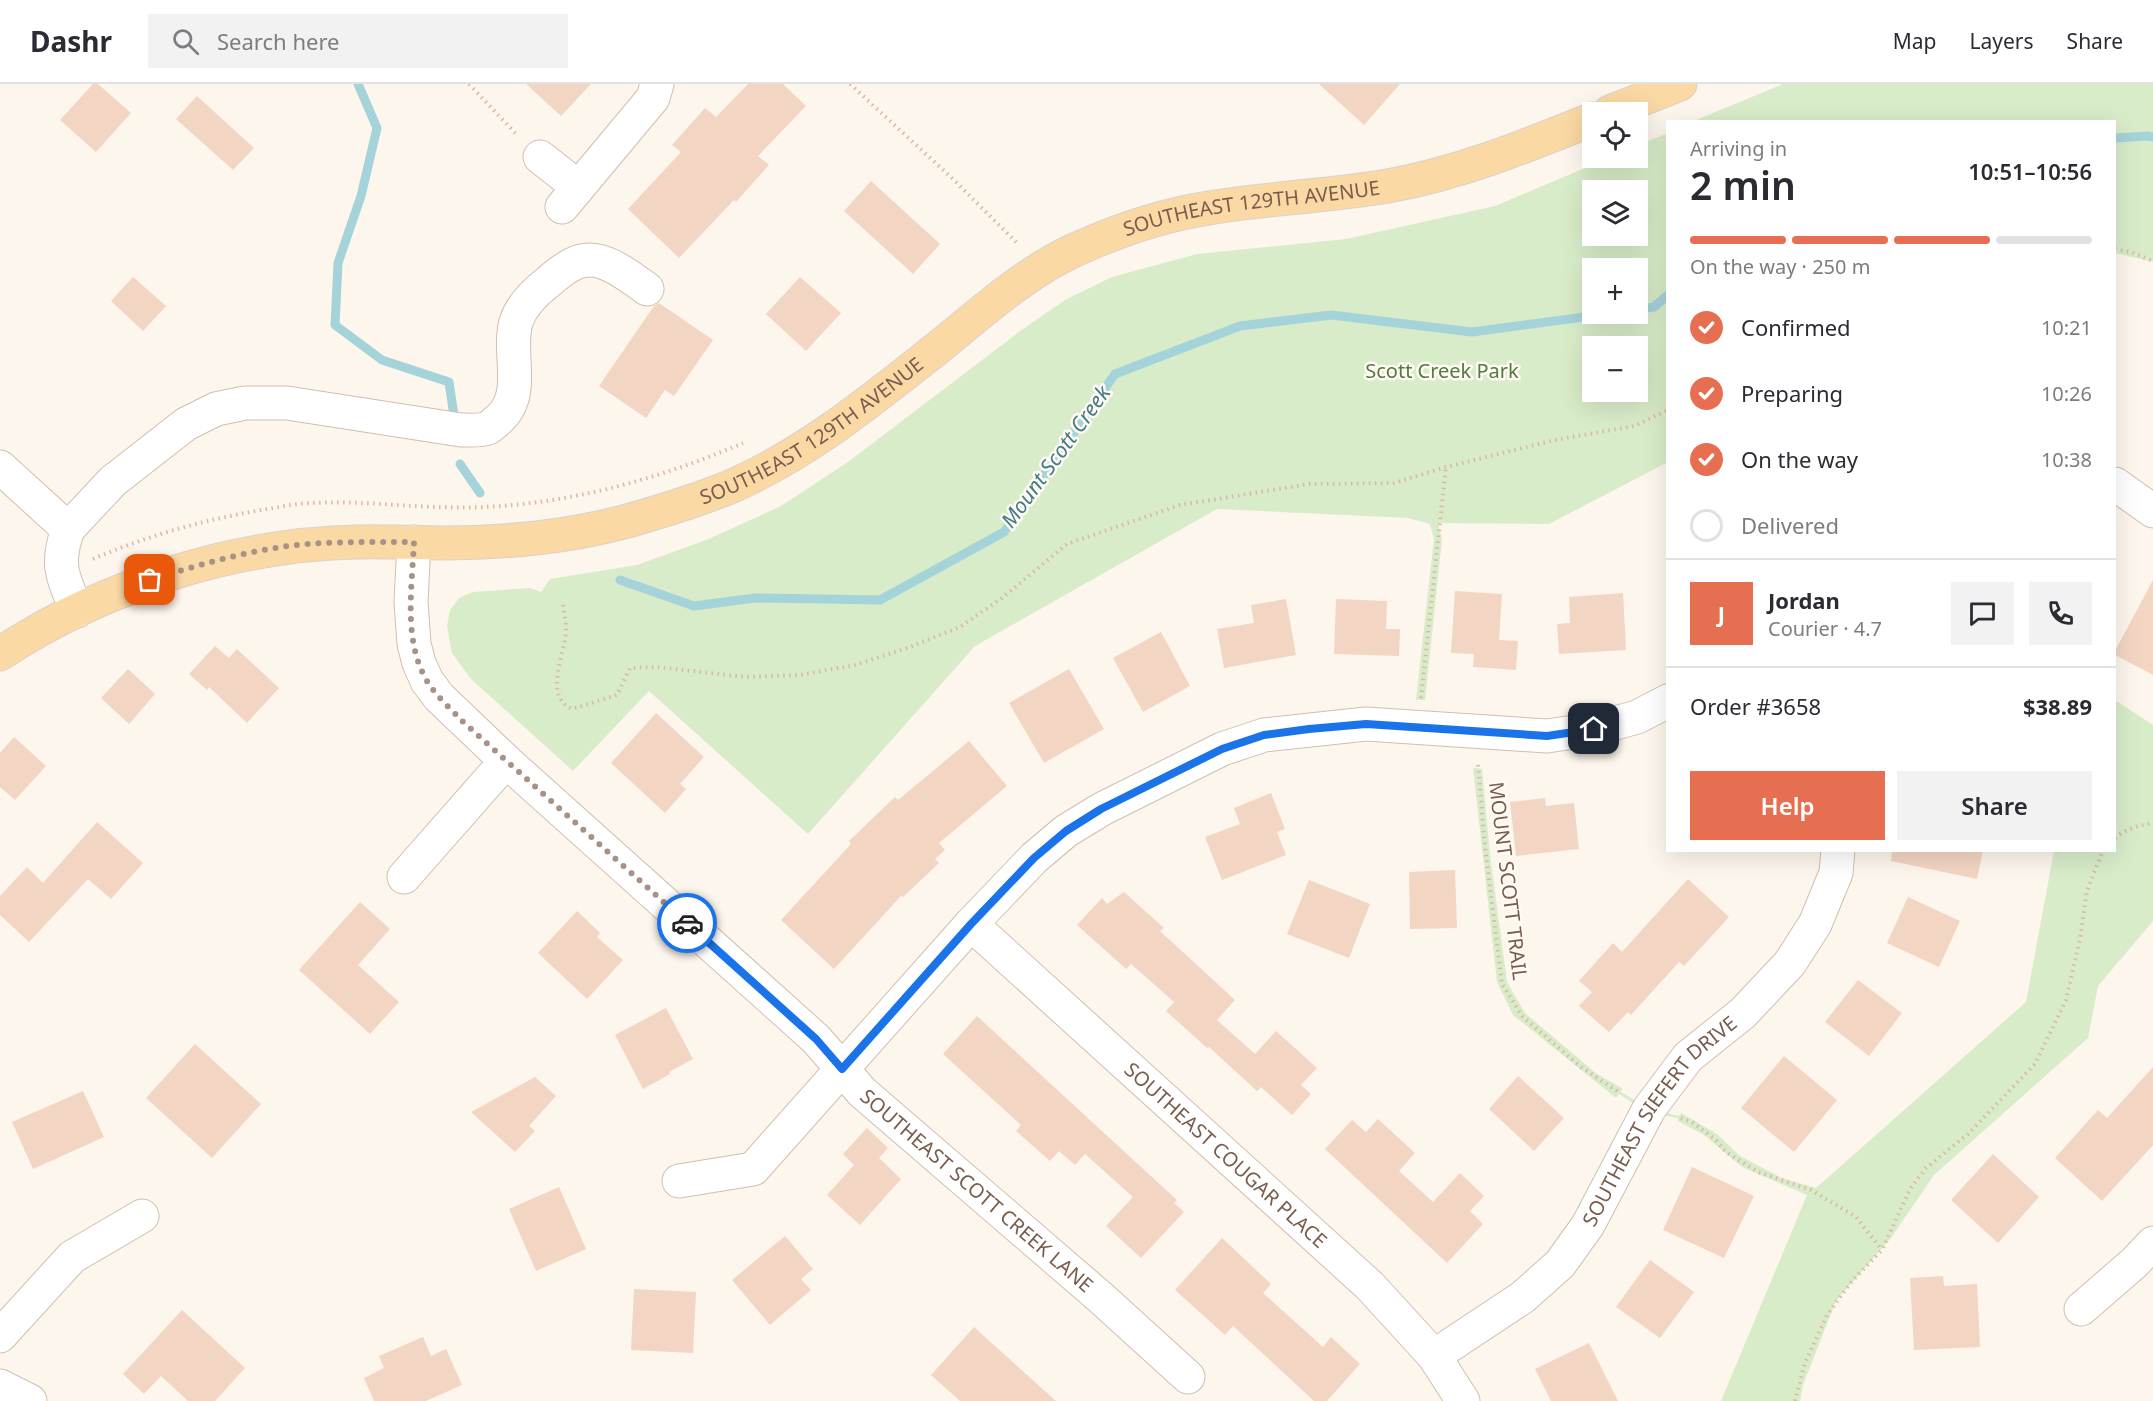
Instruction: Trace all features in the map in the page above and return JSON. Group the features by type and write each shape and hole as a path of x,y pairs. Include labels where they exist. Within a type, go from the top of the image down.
{"main road":[{"path":"1635,102 1680,84"},
{"name":"SOUTHEAST 129TH AVENUE","path":"0,654 41,629 77,611 150,580 208,562 287,546 325,543 534,539 583,532 644,516 699,498 760,472 818,438 878,396 1013,288 1047,265 1077,249 1130,228 1180,213 1212,207 1360,190 1425,178 1481,163 1582,123"}],"street":[{"path":"540,157 570,197 652,98 657,84"},
{"path":"77,611 61,572 61,549 68,529 113,481 186,424 216,409 245,404 287,403 461,430 488,428 502,416 509,406 514,387 516,323 525,305 540,288 560,272 582,260 615,267 647,289"},
{"path":"0,466 68,529"},
{"path":"2116,485 2153,511"},
{"name":"SOUTHEAST SCOTT CREEK LANE","path":"414,542 411,621 419,663 427,681 439,697 506,761 816,1039 862,1092 1100,1297 1188,1377"},
{"path":"679,1181 753,1169 971,924 1034,858 1066,831 1101,809 1222,749 1264,735 1366,724 1547,736 1605,726 1636,717 1666,702"},
{"path":"404,877 506,761"},
{"name":"SOUTHEAST SIEFERT DRIVE","path":"1434,1356 1523,1297 1560,1264 1588,1225 1648,1111 1688,1057 1743,1012 1790,963 1815,924 1836,873 1838,852"},
{"name":"SOUTHEAST COUGAR PLACE","path":"971,924 1370,1286 1434,1356 1463,1401"},
{"path":"0,1336 72,1257 142,1216"},
{"path":"2081,1309 2134,1263 2153,1243"}],"path":[{"path":"469,84 515,134 540,157"},
{"path":"850,84 954,180 1019,246 1027,241"},
{"path":"2116,249 2131,252 2153,261"},
{"path":"563,605 566,630 556,689 564,705 572,709 616,695 630,668 657,667 745,677 800,675 855,665 960,627 1002,598 1067,544 1180,505 1310,484 1394,483 1555,440 1634,426 1666,411"},
{"path":"61,572 134,542 242,513 309,503 346,502 432,508 485,507 540,502 604,490 670,472 746,442"},
{"path":"1420,708 1446,468"},
{"name":"MOUNT SCOTT TRAIL","path":"1478,765 1485,847 1502,984 1522,1016 1581,1066 1620,1093"},
{"path":"2116,837 2143,824 2153,823"},
{"path":"1795,1401 1805,1363 1827,1315 1852,1281 1882,1250 1910,1189 1926,1168 1968,1134 2035,1064 2066,1000 2080,939 2087,891 2102,852"},
{"path":"1679,1117 1692,1122 1715,1138 1726,1152 1758,1172 1811,1190 1856,1217 1882,1250"}],"green space":[{"path":"1783,84 2153,84 2153,262 2116,253 2116,120 1696,120"},
{"name":"Scott Creek Park","path":"1666,134 1666,463 1549,524 1438,523 1442,540 1425,700 1416,700 1434,539 1430,524 1408,518 1217,509 975,646 808,834 649,691 573,771 471,679 452,653 447,626 450,610 459,598 473,592 530,588 541,592 550,579 637,565 709,539 781,506 848,462 1023,329 1065,300 1112,277 1197,254 1346,239 1495,206 1585,168 1648,168 1648,141"},
{"path":"2116,701 2153,725 2153,921 2098,986 2088,1038 1934,1175 1891,1238 1836,1301 1803,1385 1800,1401 1721,1401 1807,1195 1742,1167 1704,1135 1678,1121 1678,1118 1647,1112 1619,1094 1616,1098 1513,1015 1497,982 1473,768 1482,769 1490,855 1507,982 1525,1013 1597,1074 1622,1088 1621,1092 1649,1109 1679,1116 1681,1113 1717,1134 1740,1156 1782,1178 1816,1188 2026,1002 2054,852 2116,852"}],"building":[{"path":"93,84 98,84 131,113 96,152 60,120"},
{"path":"526,84 591,84 561,116"},
{"path":"748,84 783,84 806,106 758,156 769,165 736,202 734,200 679,258 628,209 681,152 672,145 705,108 716,117"},
{"path":"1319,84 1400,84 1364,125"},
{"path":"197,96 254,148 233,170 176,119"},
{"path":"871,181 940,244 913,274 844,211"},
{"path":"133,277 166,306 143,331 111,301"},
{"path":"800,277 841,313 806,351 766,314"},
{"path":"659,303 713,340 674,396 665,390 646,418 599,386 654,306"},
{"path":"2153,580 2153,675 2116,656 2116,649"},
{"path":"1455,591 1502,594 1499,640 1518,641 1516,670 1473,667 1474,654 1451,653"},
{"path":"1623,593 1626,650 1559,654 1557,624 1570,623 1569,597"},
{"path":"1286,599 1296,655 1224,668 1217,629 1254,623 1251,605"},
{"path":"1336,599 1387,601 1386,629 1400,629 1399,656 1334,654"},
{"path":"1161,632 1190,686 1143,712 1113,658"},
{"path":"215,646 229,658 237,649 279,688 247,723 209,687 207,690 189,674"},
{"path":"128,669 155,694 129,724 101,698"},
{"path":"1069,669 1104,729 1044,763 1009,703"},
{"path":"656,713 704,757 680,784 686,789 665,813 611,763"},
{"path":"14,737 46,766 15,800 0,787 0,753"},
{"path":"969,741 1007,786 939,843 945,850 935,859 939,863 903,897 901,896 834,969 781,920 851,844 849,841 895,797 898,800"},
{"path":"1271,793 1285,829 1277,832 1286,855 1222,880 1205,837 1240,824 1234,808"},
{"path":"1545,798 1546,806 1574,803 1579,849 1516,856 1510,802"},
{"path":"97,822 143,863 111,899 88,879 29,942 0,915 0,896 27,867 43,883"},
{"path":"1892,852 1983,852 1977,879 1891,861"},
{"path":"1455,870 1457,928 1410,929 1409,872"},
{"path":"1688,879 1729,917 1684,966 1679,962 1631,1015 1628,1012 1609,1032 1579,1006 1592,992 1579,981 1613,943 1622,952"},
{"path":"1309,880 1370,904 1349,958 1287,934"},
{"path":"1124,892 1164,928 1160,931 1235,1000 1217,1020 1255,1054 1276,1031 1317,1068 1301,1085 1311,1094 1292,1115 1261,1087 1257,1091 1166,1011 1174,1002 1131,964 1126,969 1077,925 1102,898 1107,904"},
{"path":"1908,897 1960,921 1939,967 1887,943"},
{"path":"360,902 390,929 358,965 399,1002 370,1034 299,970"},
{"path":"577,911 600,933 597,937 623,960 587,999 538,953"},
{"path":"1858,980 1902,1013 1869,1056 1825,1022"},
{"path":"666,1008 693,1059 643,1089 615,1035"},
{"path":"977,1016 1177,1200 1174,1203 1184,1212 1141,1258 1106,1226 1133,1197 1085,1154 1075,1165 1059,1151 1050,1161 1016,1131 1021,1125 943,1054"},
{"path":"195,1044 261,1104 212,1158 146,1098"},
{"path":"1784,1056 1837,1100 1794,1152 1741,1108"},
{"path":"2153,1067 2153,1145 2102,1201 2055,1158 2098,1110 2107,1118"},
{"path":"1518,1076 1564,1118 1534,1151 1489,1109"},
{"path":"535,1077 556,1096 529,1126 535,1131 515,1152 471,1112"},
{"path":"83,1091 104,1137 33,1169 12,1122"},
{"path":"1378,1119 1415,1153 1399,1171 1433,1202 1460,1173 1484,1196 1470,1211 1483,1224 1447,1263 1325,1149 1352,1120 1366,1132"},
{"path":"867,1128 888,1148 879,1158 901,1179 860,1225 827,1195 854,1165 843,1154"},
{"path":"1993,1154 2039,1197 1998,1243 1951,1200"},
{"path":"1692,1167 1754,1196 1724,1258 1663,1230"},
{"path":"559,1187 586,1249 536,1271 509,1209"},
{"path":"785,1236 813,1269 801,1279 811,1290 770,1325 732,1280"},
{"path":"1222,1238 1271,1284 1263,1293 1323,1347 1331,1337 1360,1364 1327,1401 1314,1401 1233,1326 1225,1335 1175,1290"},
{"path":"1650,1260 1694,1292 1660,1338 1616,1307"},
{"path":"1943,1276 1944,1286 1977,1284 1980,1347 1914,1350 1910,1278"},
{"path":"634,1289 696,1292 693,1353 631,1350"},
{"path":"182,1310 245,1368 215,1401 188,1401 161,1376 144,1394 123,1374"},
{"path":"974,1327 1056,1401 960,1401 931,1375"},
{"path":"423,1337 431,1356 446,1349 462,1385 426,1401 374,1401 364,1378 384,1368 379,1356"},
{"path":"1589,1343 1618,1401 1551,1401 1535,1369"}],"waterway":[{"name":"Mount Scott Creek","path":"358,84 377,128 361,196 338,263 335,325 382,360 449,382 454,416"},
{"name":"Mount Scott Creek","path":"2116,138 2153,137"},
{"name":"Mount Scott Creek","path":"1648,308 1654,307 1666,297"},
{"name":"Mount Scott Creek","path":"620,580 694,606 755,598 880,600 1004,532 1115,374 1240,326 1331,315 1472,332 1582,317"},
{"name":"Mount Scott Creek","path":"460,464 480,493"}],"way so far":[{"path":"150,580 208,562 287,546 414,542 411,621 419,663 427,681 461,720 687,923"}],"route":[{"path":"687,923 816,1039 842,1069 971,924 1034,858 1066,831 1101,809 1222,749 1264,735 1366,724 1483,734 1547,736 1594,729"}]}
